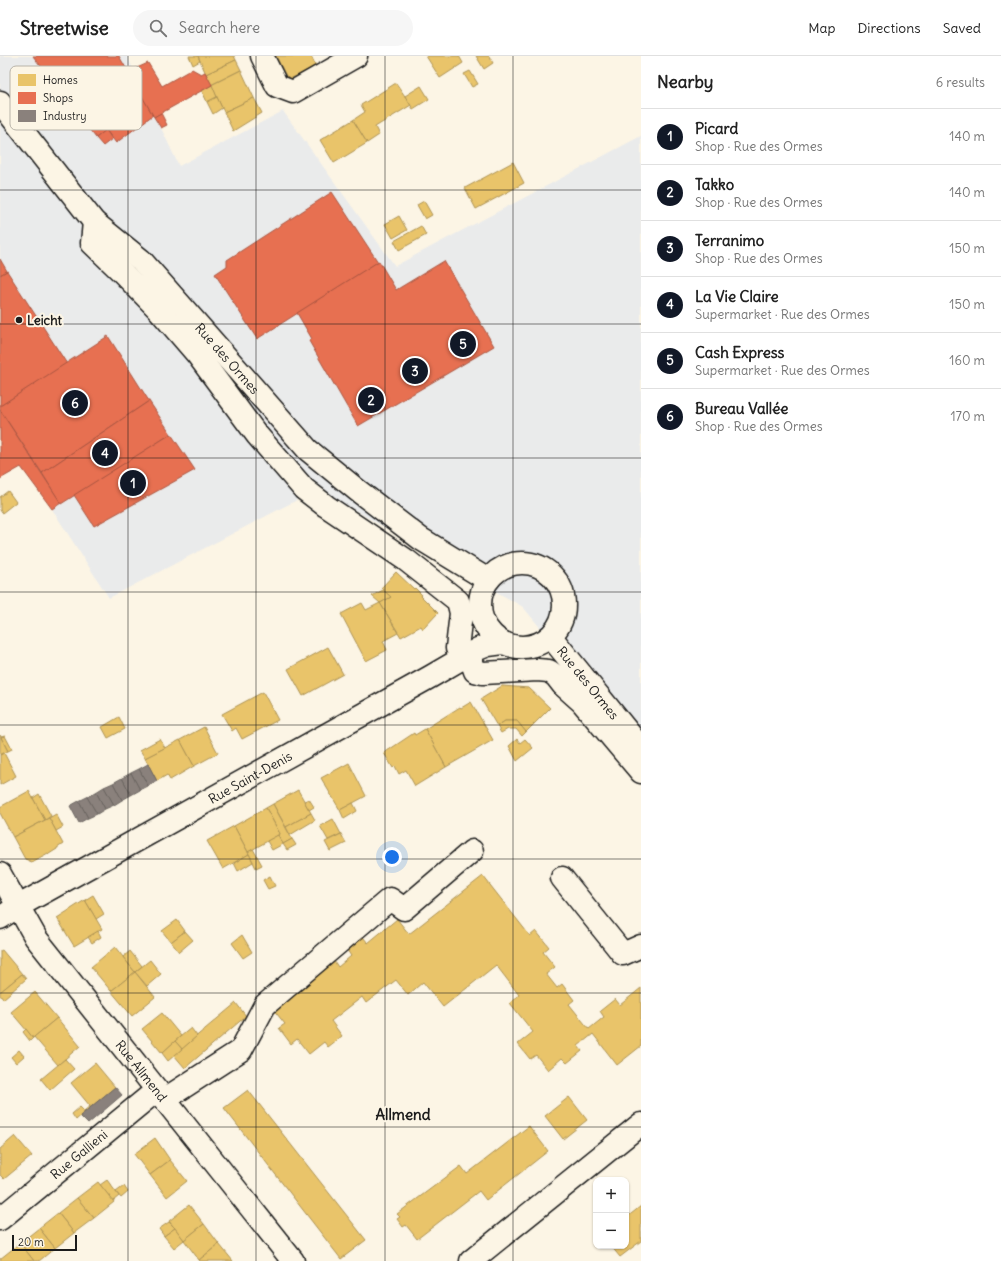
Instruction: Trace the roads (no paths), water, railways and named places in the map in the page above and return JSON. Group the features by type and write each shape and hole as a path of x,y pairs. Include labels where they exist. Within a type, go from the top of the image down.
{"street":[{"path":"262,56 277,86 293,92 356,56"},
{"name":"Rue des Ormes","path":"0,102 10,115"},
{"name":"Rue des Ormes","path":"22,130 94,222 141,260 308,450 421,539 488,580"},
{"path":"94,222 92,243 123,272 160,311 196,354 256,435 304,489 326,506 406,560 458,601 461,613 457,648 469,654 475,671 549,671 582,702 641,772"},
{"path":"516,563 527,563 540,567 551,575 559,585 564,598 564,612 559,625 551,637 540,644 528,648 515,647 503,643 491,634 483,622 481,615 481,593 488,580 496,572 516,563"},
{"name":"Rue des Ormes","path":"551,637 641,748"},
{"name":"Rue Saint-Denis","path":"9,913 469,654 488,645 503,643"},
{"name":"Rue Gallieni","path":"0,1219 161,1094 241,1050 265,1005 390,899 404,909 472,851"},
{"name":"Rue Allmend","path":"0,874 9,913 36,938 294,1261"},
{"path":"562,878 623,954 641,946"},
{"path":"471,1261 641,1124"}],"place":[{"name":"Leicht","path":"19,320"},
{"name":"Cash Express","path":"463,344"},
{"name":"Terranimo","path":"415,371"},
{"name":"Takko","path":"371,400"},
{"name":"Bureau Vallée","path":"75,403"},
{"name":"La Vie Claire","path":"105,453"},
{"name":"Picard","path":"133,483"}],"district":[{"name":"Allmend","path":"403,1115"}]}
